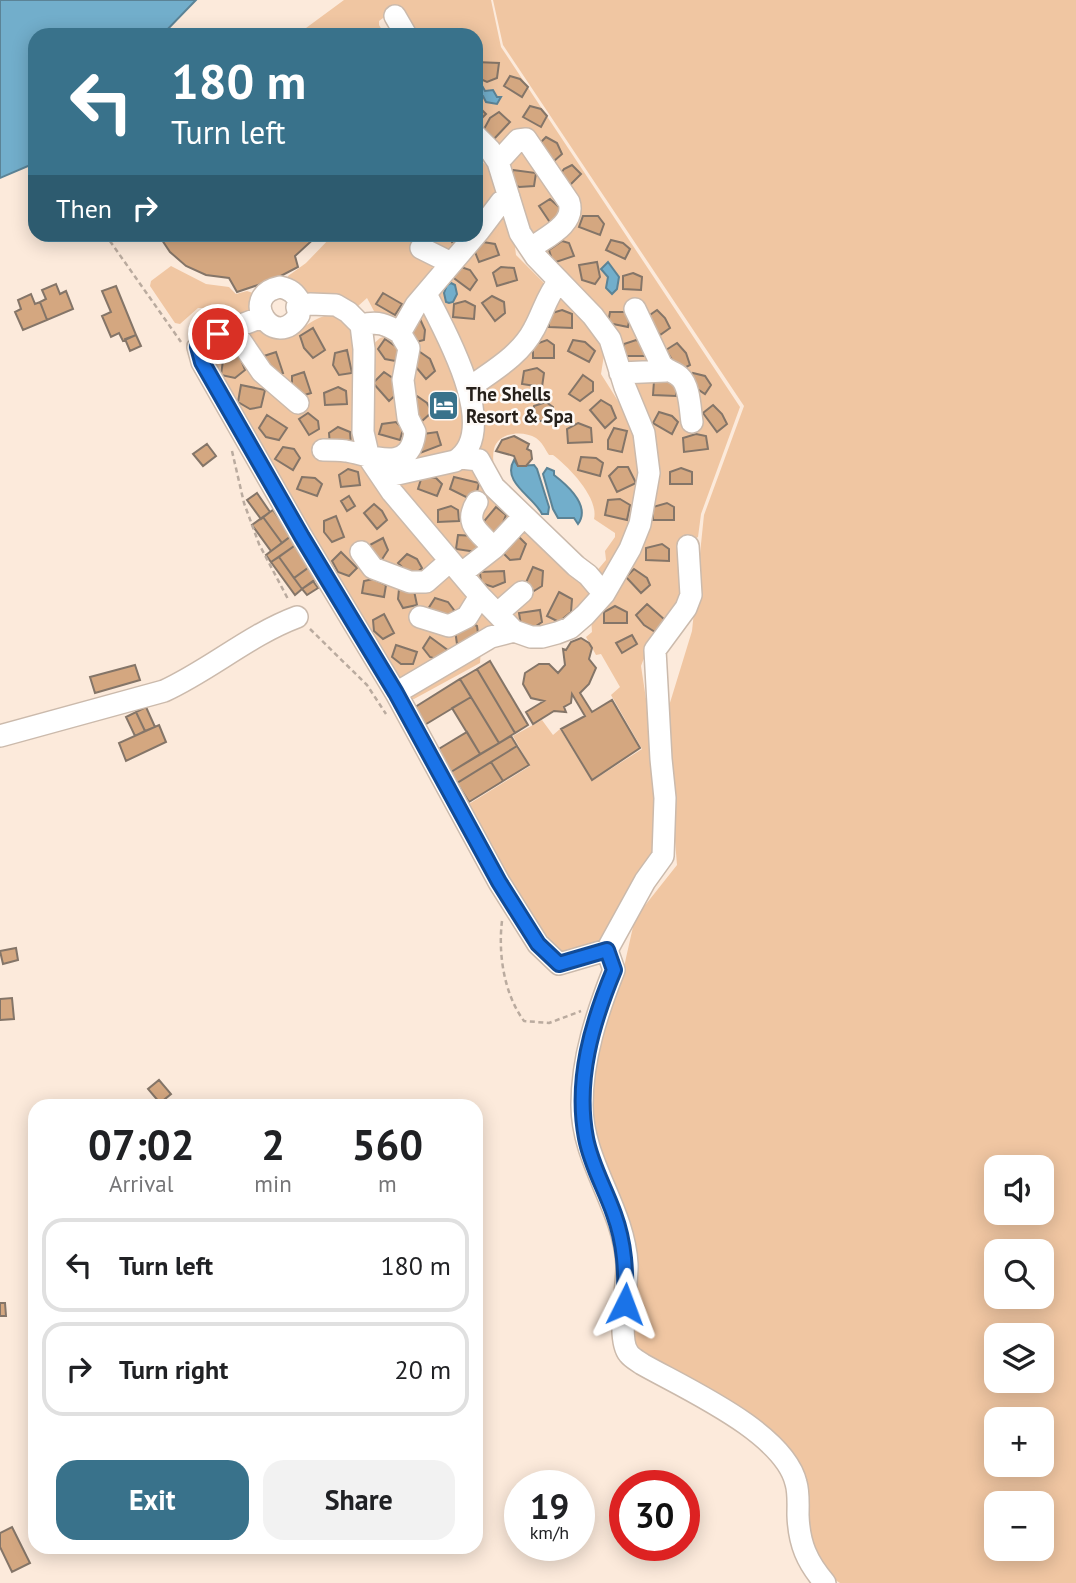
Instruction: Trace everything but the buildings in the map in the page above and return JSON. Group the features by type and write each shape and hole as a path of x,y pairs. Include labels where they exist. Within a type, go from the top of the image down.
{"street":[{"path":"396,16 402,28"},
{"path":"498,162 518,140 526,139 569,202 571,209 568,221 531,248"},
{"path":"297,307 310,303 337,305 361,325 364,335 363,432 369,458 392,492 480,596 514,631 531,637 542,637 570,628 604,594 635,537 646,498 649,473 644,433 610,339 520,233 498,162 483,143"},
{"path":"483,226 501,202 509,197"},
{"path":"400,333 416,305 469,242"},
{"path":"421,247 451,262"},
{"path":"469,388 516,354 533,332 552,289 559,281"},
{"path":"280,287 292,291 300,302 297,307 299,315 295,321 284,327 271,326 262,317 260,309 263,297 280,287"},
{"path":"426,294 457,355 469,388 474,422 471,439 461,458"},
{"path":"635,309 666,370"},
{"path":"262,317 200,344 198,347 202,362 302,537 396,693 499,882 538,944 559,964 607,950 645,881 663,856 665,798 655,650 686,608 691,595 688,546"},
{"path":"323,450 345,451 369,458 392,460 409,448 424,428 408,418 403,380 409,348 400,333 385,324 374,322 361,325"},
{"path":"232,328 262,372 298,403"},
{"path":"595,361 619,368 666,370 682,379 692,422"},
{"path":"384,477 461,458 479,460 494,487 588,575 604,594"},
{"path":"477,502 471,511 471,520 494,548"},
{"path":"362,552 373,568 410,582 426,582 494,548 523,517"},
{"path":"498,613 522,592"},
{"path":"420,617 449,626 467,617 480,596"},
{"path":"0,736 164,691 184,682 274,626 297,617"},
{"path":"396,693 491,637 514,631"},
{"path":"607,950 614,970 600,1004 584,1069 582,1108 586,1140 622,1239 627,1264 624,1332 627,1353 752,1427 769,1441 792,1471 796,1482 802,1549 811,1567 825,1583"}],"path":[{"path":"111,242 184,348"},
{"path":"232,450 244,503 259,544 297,617 367,685 387,715"},
{"path":"502,919 499,943 503,965 514,1008 524,1021 549,1023 600,1004"}],"shaded area":[{"path":"344,0 491,0 501,47 740,407 701,514 698,537 683,546 688,579 687,596 650,648 641,666 653,745 661,855 605,948 556,955 469,810 469,804 530,766 513,736 542,720 553,735 560,729 592,781 642,749 611,695 620,687 601,654 596,655 586,637 592,632 591,618 649,474 611,336 537,256 483,149 483,28 406,28 394,10 379,21 381,28 306,28"},
{"path":"493,0 1076,0 1076,1583 840,1583 826,1574 813,1556 804,1480 633,1349 635,1265 587,1106 598,1043 621,980 635,918 677,865 665,719 692,631 704,515 744,406 503,45"},
{"path":"483,162 503,189 483,219"},
{"path":"502,210 514,239 516,255 545,284 513,354 472,381 436,289 475,242 483,242 483,233"},
{"path":"326,242 466,242 403,321 375,313 367,298 357,307 315,297 287,281 288,276 306,263"},
{"path":"171,266 206,284 229,287 236,294 247,291 253,293 289,334 320,318 341,315 360,342 360,439 444,571 477,609 498,626 481,649 480,663 414,699 405,698 206,356 218,349 218,346 209,332 213,324 204,308 198,308 180,324 175,323 150,286 151,281"},
{"path":"554,295 565,298 597,338 604,355 601,374 625,412 640,466 637,513 606,579 595,573 606,560 605,551 615,533 594,519 592,502 567,467 553,455 549,455 542,444 531,435 512,434 496,443 493,455 495,477 479,452 473,393"},
{"path":"424,310 466,397 462,450 376,467 368,349 380,338 390,335"},
{"path":"470,460 596,586 582,614 527,634 394,483"}],"water":[{"path":"0,0 196,0 169,28 28,28 28,166 0,178"},
{"path":"483,87 485,91 493,90 497,97 501,97 497,104 486,102"},
{"path":"608,262 619,277 617,289 612,294 606,288 608,277 601,269"},
{"path":"447,285 455,285 457,294 453,302 449,303 446,302 444,293"},
{"path":"514,460 518,466 534,465 537,469 549,507 548,514 542,514 515,482 511,468"},
{"path":"547,468 554,471 554,475 571,490 580,503 582,510 578,524 574,518 558,518 553,509 543,474"}],"place":[{"name":"The Shells Resort & Spa","path":"443,405"}],"route":[{"path":"218,334 205,339 198,347 202,362 302,537 396,693 499,882 538,944 559,964 607,950 614,970 600,1004 584,1069 582,1108 586,1140 622,1239 627,1264 625,1304"}]}
